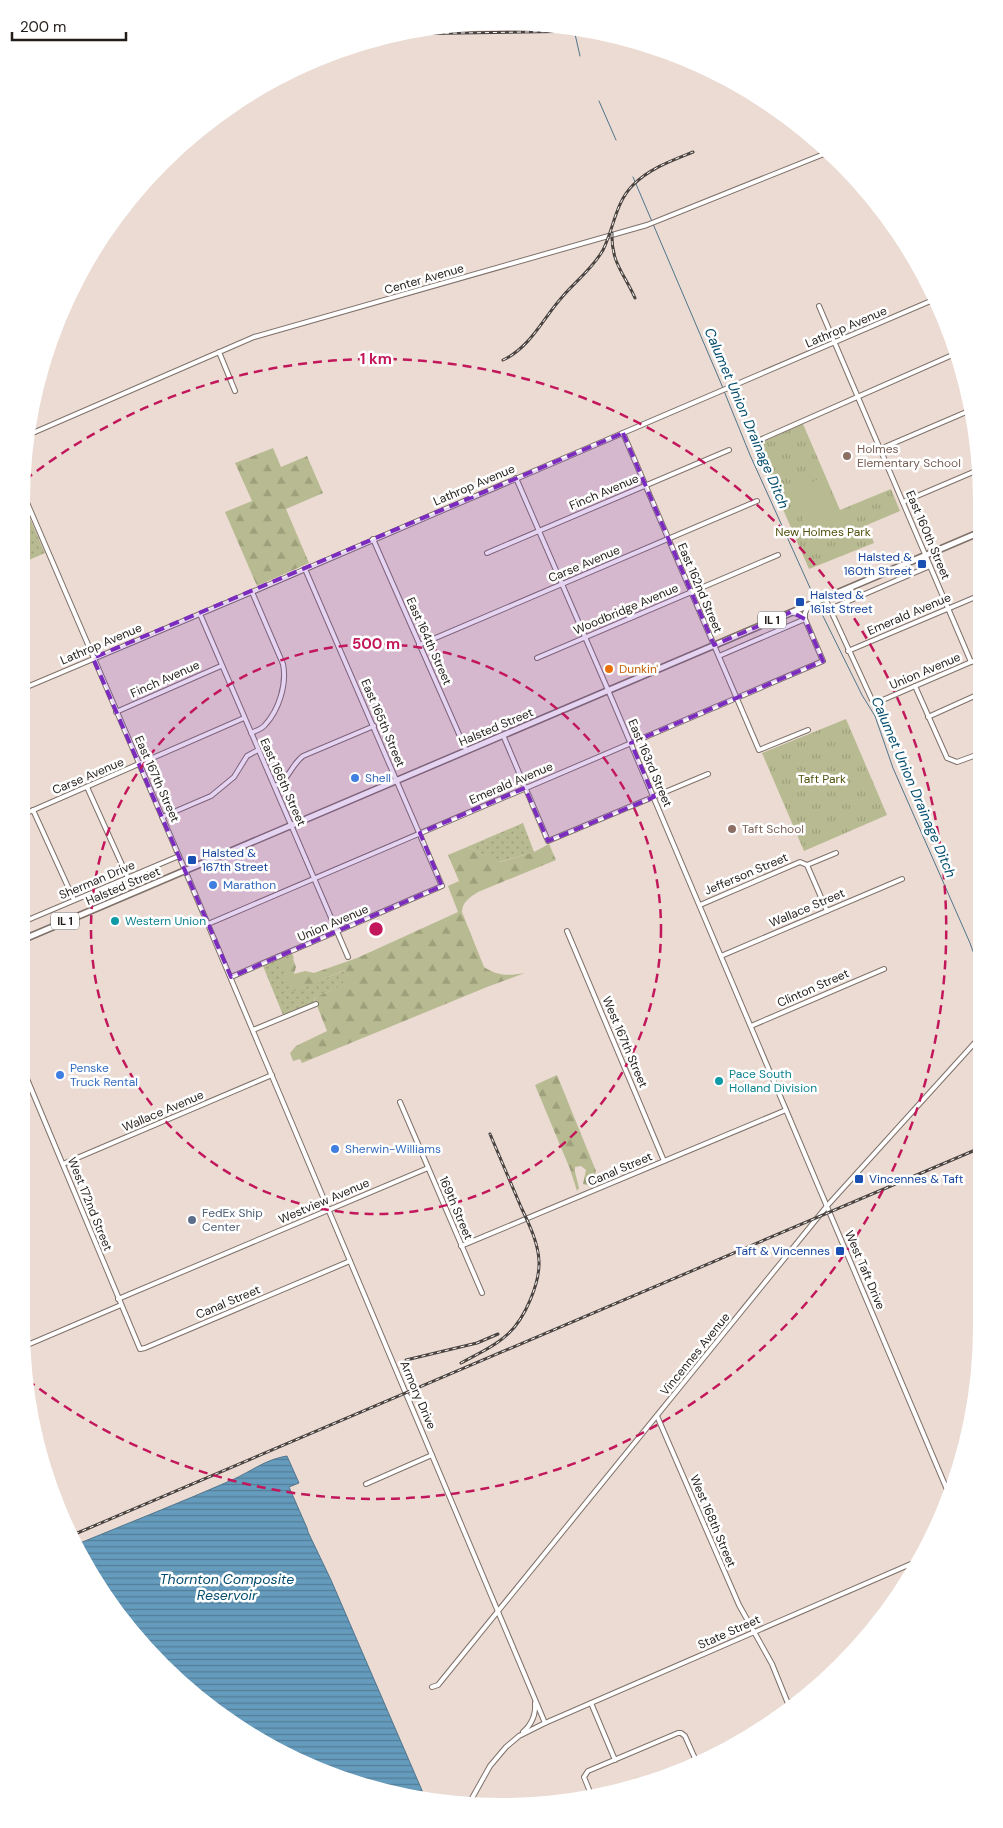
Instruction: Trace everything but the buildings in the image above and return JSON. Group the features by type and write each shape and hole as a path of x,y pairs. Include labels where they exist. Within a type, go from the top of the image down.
{"main road":[{"name":"Halsted Street","path":"30,936 973,534"}],"street":[{"name":"Center Avenue","path":"35,432 254,337 647,225 821,155"},
{"name":"Lathrop Avenue","path":"30,686 928,302"},
{"name":"East 160th Street","path":"819,306 971,662"},
{"path":"220,352 235,391"},
{"path":"753,443 950,356"},
{"path":"880,449 964,413"},
{"name":"East 162nd Street","path":"623,433 758,750 808,730"},
{"name":"Finch Avenue","path":"487,553 729,450"},
{"path":"903,502 972,473"},
{"name":"East 163rd Street","path":"516,478 764,1056"},
{"name":"Carse Avenue","path":"420,645 757,501"},
{"name":"East 167th Street","path":"30,510 272,1075"},
{"name":"East 164th Street","path":"373,539 466,750"},
{"name":"Woodbridge Avenue","path":"537,658 778,555"},
{"path":"830,609 930,566"},
{"name":"East 165th Street","path":"305,569 442,886"},
{"path":"251,734 265,726 276,707 284,684 285,674 283,664 252,592"},
{"path":"825,598 848,651"},
{"name":"Emerald Avenue","path":"848,651 973,598"},
{"path":"805,619 806,610 810,604"},
{"path":"791,612 800,614 805,619"},
{"name":"East 166th Street","path":"200,614 348,957"},
{"path":"718,656 805,619"},
{"name":"Emerald Avenue","path":"208,924 822,661 805,619"},
{"name":"Union Avenue","path":"848,651 872,700 878,702 971,662"},
{"name":"Finch Avenue","path":"116,712 221,666"},
{"path":"915,686 945,756 950,761 957,762 973,756"},
{"path":"928,716 973,696"},
{"name":"Carse Avenue","path":"30,811 244,718"},
{"path":"274,786 283,782 296,761 303,756 374,726"},
{"path":"503,735 548,841 708,774"},
{"path":"162,817 211,796 234,777 247,756 258,750"},
{"path":"87,787 128,878"},
{"path":"33,810 74,900"},
{"name":"Jefferson Street","path":"700,905 800,862 807,865 836,853"},
{"name":"Sherman Drive","path":"30,917 179,856"},
{"path":"807,865 827,911"},
{"name":"Wallace Street","path":"721,956 902,879"},
{"name":"Union Avenue","path":"231,977 442,886"},
{"name":"West 167th Street","path":"567,931 664,1161"},
{"name":"Clinton Street","path":"751,1026 884,969"},
{"path":"253,1030 316,1004"},
{"name":"Vincennes Avenue","path":"432,1687 438,1685 827,1206 973,1045"},
{"name":"West Taft Drive","path":"764,1056 945,1485"},
{"name":"Wallace Avenue","path":"63,1164 272,1075"},
{"name":"Armory Drive","path":"272,1075 545,1723"},
{"name":"West 172nd Street","path":"30,1086 140,1349"},
{"name":"169th Street","path":"400,1102 482,1294"},
{"name":"Canal Street","path":"461,1246 786,1110"},
{"name":"Westview Avenue","path":"118,1300 428,1168"},
{"name":"Canal Street","path":"140,1349 350,1261"},
{"path":"31,1343 121,1305"},
{"name":"West 168th Street","path":"657,1416 739,1606 772,1664 787,1702"},
{"path":"366,1484 432,1455"},
{"name":"State Street","path":"519,1736 908,1565"},
{"path":"473,1797 496,1758 527,1729 535,1715 535,1698"},
{"path":"591,1703 615,1760"},
{"path":"589,1790 584,1778 585,1774 682,1733 694,1756"}],"highlighted area":[{"path":"623,433 714,645 791,612 805,619 823,661 631,743 654,797 548,841 525,788 420,833 442,886 231,977 93,658"}],"green space":[{"name":"New Holmes Park","path":"803,424 840,510 891,489 900,511 867,525 874,543 809,569 755,445"},
{"path":"273,448 281,467 307,456 323,493 286,509 309,563 257,586 225,512 252,501 235,463"},
{"path":"825,477 844,527 810,539 792,490"},
{"path":"30,518 45,553 30,560"},
{"name":"Taft Park","path":"846,719 887,815 804,851 762,753"},
{"path":"523,823 534,852 499,862 467,847"},
{"path":"549,844 556,860 478,892 467,900 462,908 484,967 503,974 525,973 302,1063 300,1059 293,1061 290,1053 296,1046 327,1031 314,998 341,986 348,974 345,970 292,992 281,963 284,960 290,957 293,959 296,967 294,974 305,971 314,973 357,958 458,912 448,886 459,881 448,855 467,847 500,862 534,852"},
{"path":"292,953 294,959 290,958 292,991 346,970 348,974 342,986 314,998 315,1002 283,1015 263,966"},
{"path":"557,1075 596,1171 596,1184 590,1186 583,1184 586,1170 581,1166 575,1167 579,1188 577,1191 570,1169 535,1085"}],"water":[{"name":"Thornton Composite Reservoir","path":"287,1456 299,1483 289,1487 422,1791 379,1782 321,1762 266,1735 214,1701 168,1660 127,1614 109,1588 83,1542 239,1477"}],"waterway":[{"name":"Calumet Union Drainage Ditch","path":"575,36 580,56"},
{"name":"Calumet Union Drainage Ditch","path":"599,101 616,140"},
{"name":"Calumet Union Drainage Ditch","path":"633,177 723,388"},
{"name":"Calumet Union Drainage Ditch","path":"724,391 750,455 816,601"},
{"name":"Calumet Union Drainage Ditch","path":"817,604 862,695 875,716 893,768 973,951"}],"railway":[{"path":"448,33 540,32"},
{"path":"503,360 529,340 568,290 599,257 607,242 622,200 633,185 654,169 693,152"},
{"path":"612,233 616,260 635,298"},
{"path":"461,1363 486,1350 515,1327 530,1300 539,1270 537,1247 533,1233 490,1134"},
{"path":"78,1533 973,1151"},
{"path":"406,1360 477,1343 498,1334"}],"place":[{"name":"Holmes Elementary School","path":"847,456"},
{"name":"Halsted & 160th Street","path":"922,564"},
{"name":"Halsted & 161st Street","path":"800,602"},
{"name":"Dunkin'","path":"609,669"},
{"name":"Shell","path":"355,778"},
{"name":"Taft School","path":"732,829"},
{"name":"Halsted & 167th Street","path":"192,860"},
{"name":"Marathon","path":"213,885"},
{"name":"Western Union","path":"115,921"},
{"name":"Penske Truck Rental","path":"60,1075"},
{"name":"Pace South Holland Division","path":"719,1081"},
{"name":"Sherwin-Williams","path":"335,1149"},
{"name":"Vincennes & Taft","path":"859,1179"},
{"name":"FedEx Ship Center","path":"192,1220"},
{"name":"Taft & Vincennes","path":"840,1251"}]}
